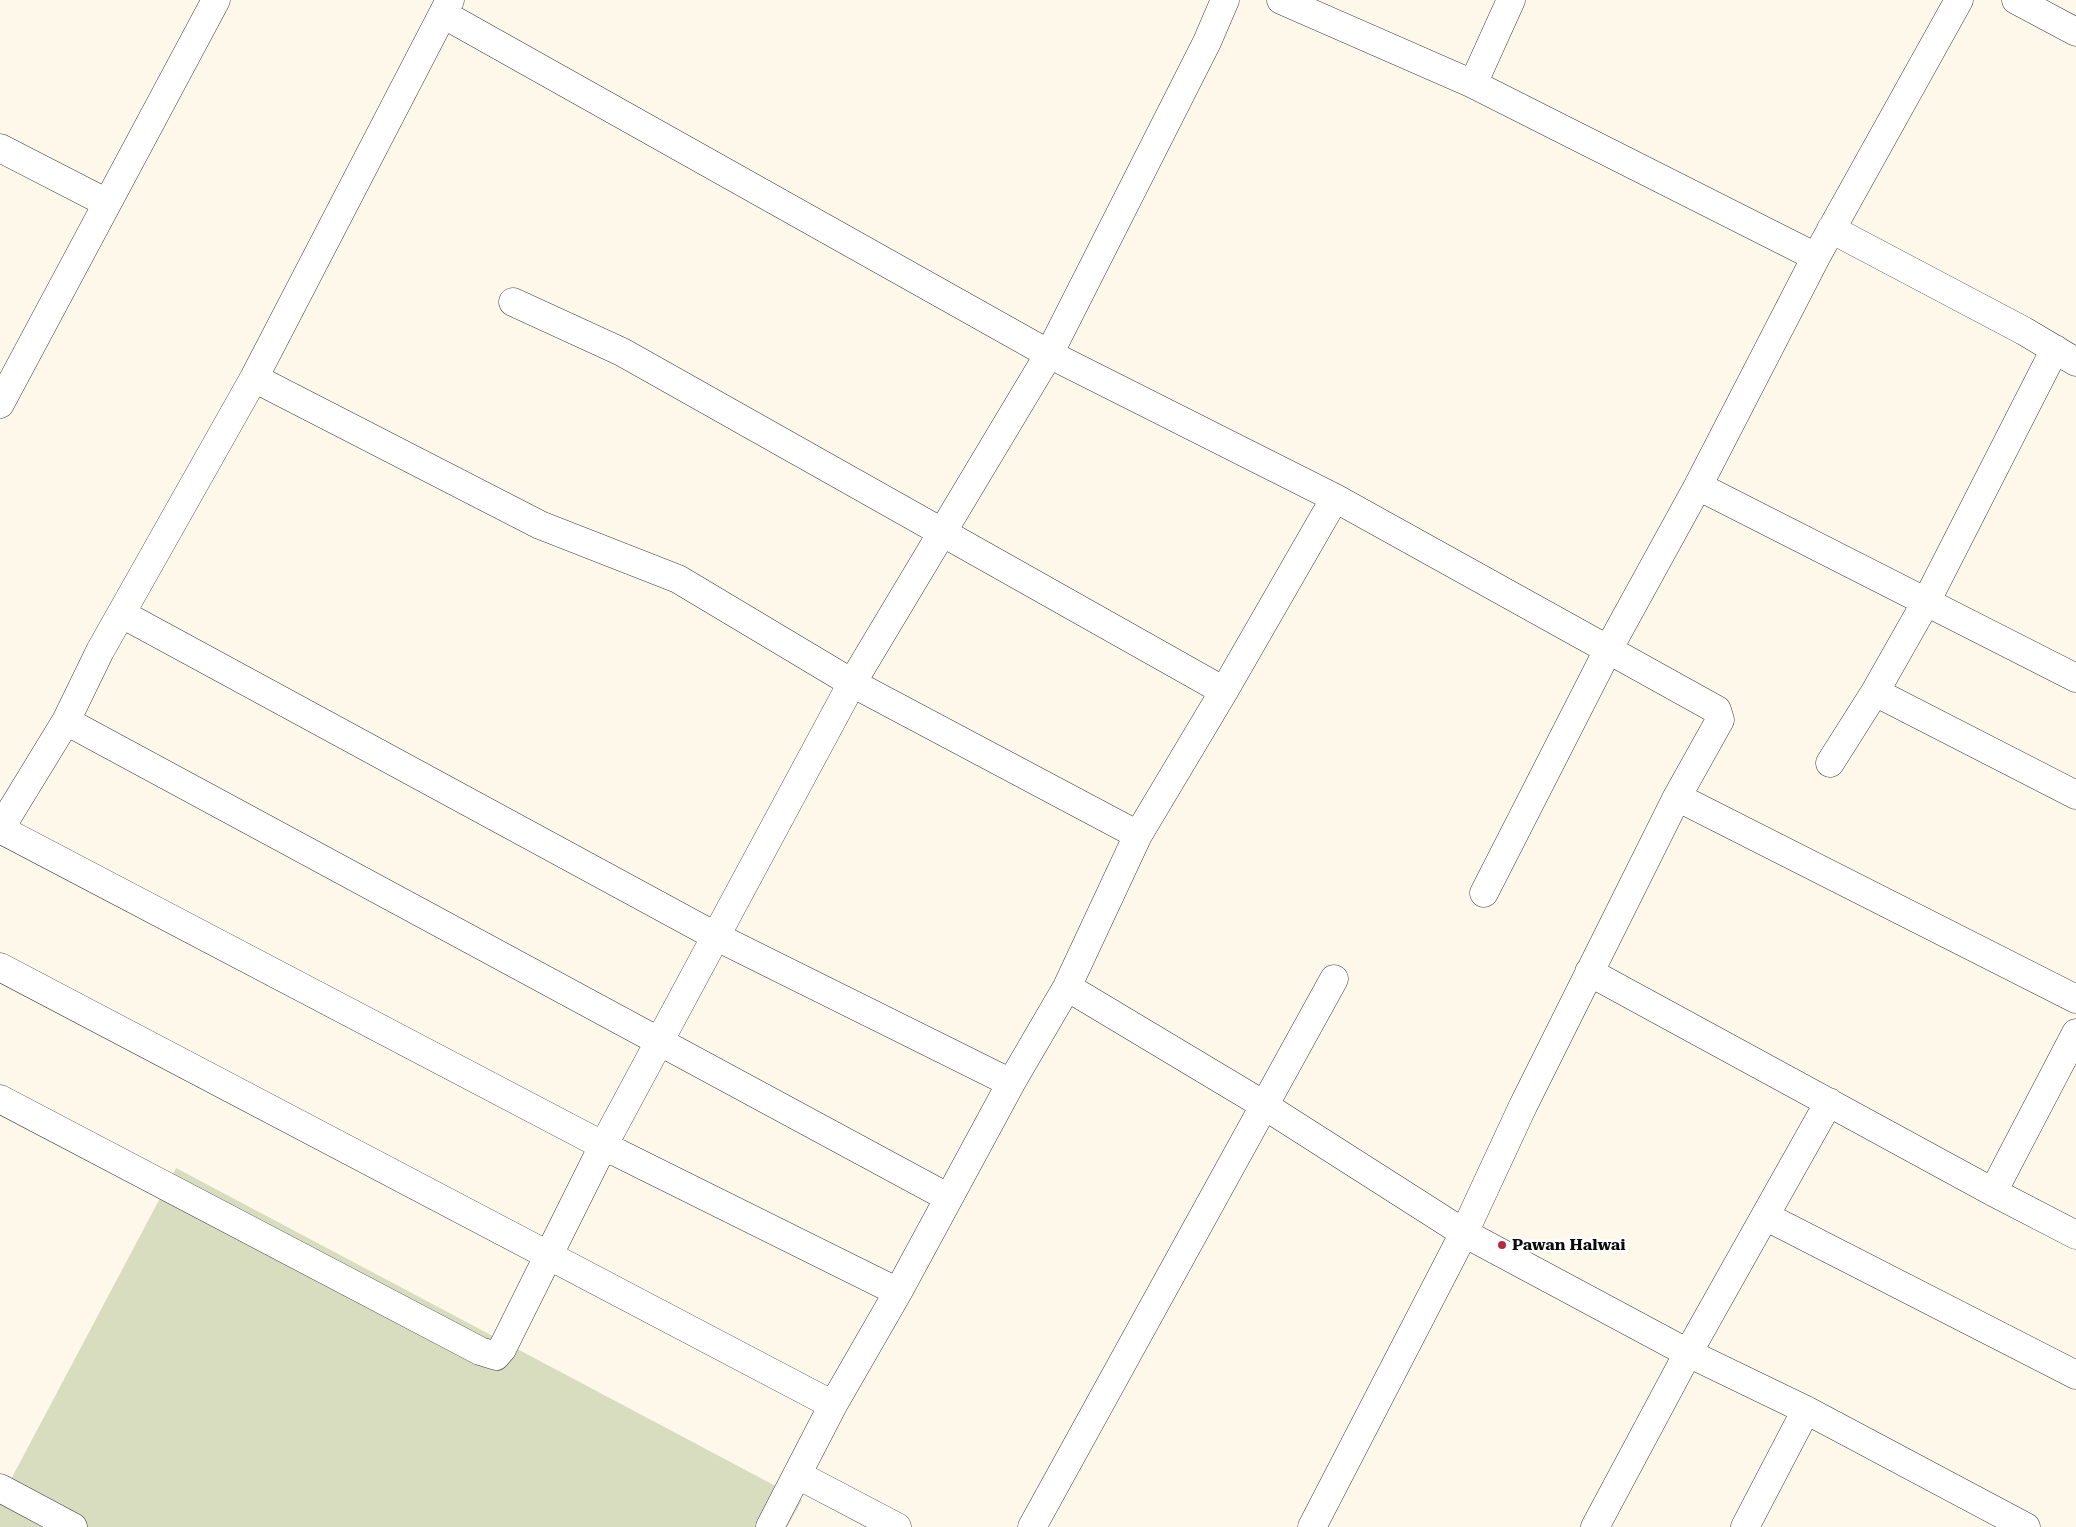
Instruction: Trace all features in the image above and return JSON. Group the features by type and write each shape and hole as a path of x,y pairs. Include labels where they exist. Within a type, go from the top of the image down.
{"street":[{"path":"0,404 216,0"},
{"path":"0,1099 480,1351 496,1356 502,1349 550,1256 602,1148 852,683 1049,354 1207,42 1225,0"},
{"path":"1281,0 1473,84 1816,257"},
{"path":"1473,84 1510,0"},
{"path":"1484,893 1609,648 1698,486 1816,257 1959,0"},
{"path":"2029,3 2076,32"},
{"path":"898,1292 618,1153 602,1148 602,1145 0,829 66,721 122,614 254,378 446,7 1049,354 1335,498 1609,648 1717,710 1720,720 1677,796 1589,972 1464,1233 1312,1527"},
{"path":"0,148 107,203"},
{"path":"1830,763 1875,692 2065,356 2024,331 1831,229"},
{"path":"513,302 622,352 942,534 1224,691"},
{"path":"254,378 540,525 678,579 852,683 1138,835"},
{"path":"1698,486 2076,678"},
{"path":"770,1527 833,1405 898,1292 1011,1083 1067,987 1138,835 1224,691 1335,498"},
{"path":"122,614 717,937 1011,1083"},
{"path":"1875,692 2076,796"},
{"path":"66,721 949,1198"},
{"path":"1677,796 2076,999"},
{"path":"0,966 833,1405"},
{"path":"1589,972 1993,1192 2076,1235"},
{"path":"1032,1527 1334,979"},
{"path":"1067,987 1264,1106 1464,1233 1688,1354 1806,1410 2026,1527"},
{"path":"1993,1192 2076,1033"},
{"path":"1596,1527 1688,1354 1829,1102"},
{"path":"1765,1216 2076,1375"},
{"path":"1745,1527 1806,1410"},
{"path":"798,1475 897,1527"},
{"path":"0,1488 73,1527"}],"green space":[{"path":"176,1168 802,1500 787,1527 0,1527 0,1500"}],"place":[{"name":"Pawan Halwai","path":"1502,1245"}]}
